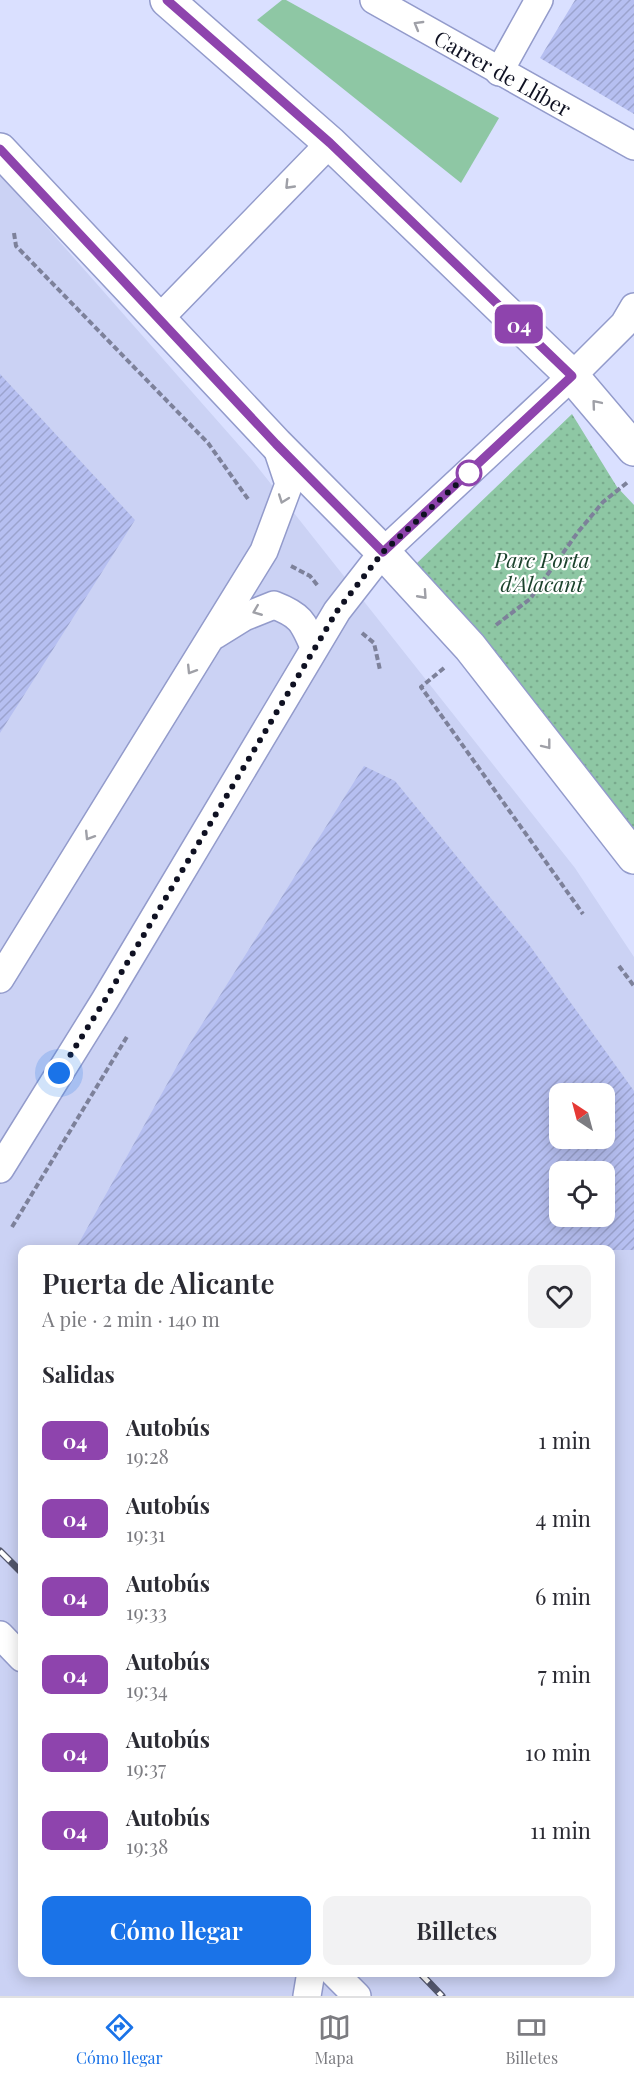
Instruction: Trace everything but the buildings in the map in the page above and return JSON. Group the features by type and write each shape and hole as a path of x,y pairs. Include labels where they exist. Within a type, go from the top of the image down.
{"main road":[{"path":"167,0 330,143 572,376 634,449"},
{"path":"0,150 276,444 383,552 470,647 634,857"}],"street":[{"name":"Carrer de Llíber","path":"374,0 634,146"},
{"path":"499,72 539,0"},
{"path":"158,320 330,143"},
{"path":"0,1169 105,1000 337,611 383,552 572,376 624,324 634,307"},
{"path":"0,979 264,551 289,484 276,444"},
{"path":"212,637 244,616 274,604 294,613 307,628 314,647"},
{"path":"0,1137 25,1127"},
{"path":"0,1635 18,1654"},
{"path":"307,1996 310,1977"},
{"path":"338,1977 357,1996"}],"path":[{"path":"14,234 16,246 208,443 248,499"},
{"path":"583,914 421,687 530,599 578,532 603,502 629,482"},
{"path":"283,562 310,576 324,594"},
{"path":"359,631 374,643 380,670"},
{"path":"619,966 634,986"},
{"path":"12,1227 128,1035"}],"shaded area":[{"path":"0,174 252,460 575,868 634,957 634,1996 0,1996"}],"green space":[{"path":"282,0 286,0 499,118 461,183 257,20"},
{"name":"Parc Porta d'Alacant","path":"572,414 617,487 634,505 634,840 415,565"}],"railway":[{"path":"0,1551 18,1569"},
{"path":"424,1977 442,1996"}],"bus line":[{"name":"04","path":"0,149 158,320 383,552 572,376 330,143 167,0"}],"route":[{"path":"59,1073 337,611 383,552 469,473"}]}
